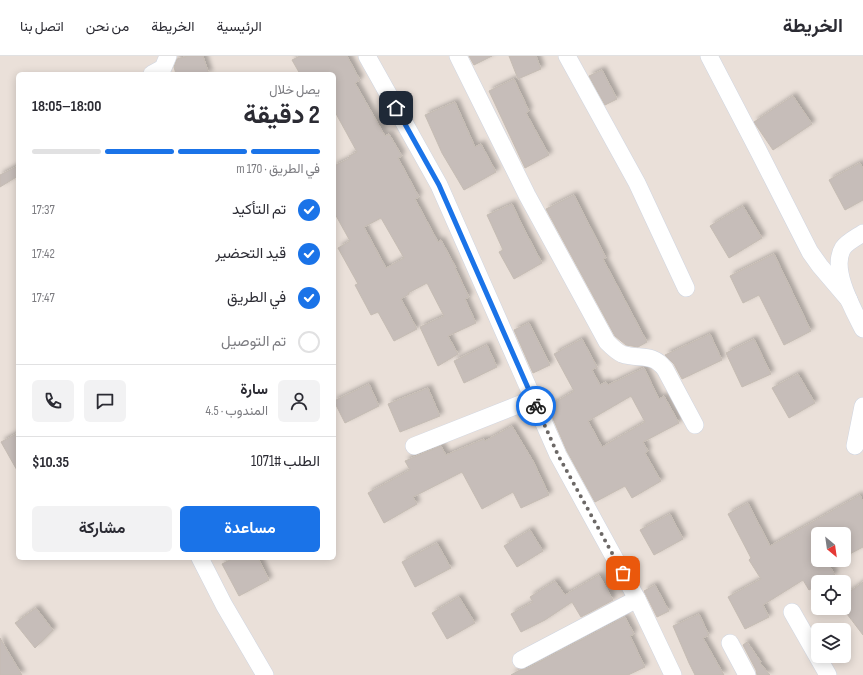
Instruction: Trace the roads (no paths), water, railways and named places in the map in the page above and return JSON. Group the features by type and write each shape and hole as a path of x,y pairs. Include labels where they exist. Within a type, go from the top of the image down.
{"street":[{"path":"156,72 163,68 168,56"},
{"path":"367,56 439,185 558,455 637,599 673,675"},
{"path":"458,56 527,195 607,342 621,354 651,357 660,362 695,425"},
{"path":"567,56 636,183 686,288"},
{"path":"709,56 810,252 848,300"},
{"path":"863,233 844,247 840,257 840,271 848,300 863,329"},
{"path":"414,446 533,399"},
{"path":"856,446 863,406"},
{"path":"201,560 224,605 265,675"},
{"path":"521,660 637,599"},
{"path":"792,612 828,675"},
{"path":"730,643 747,675"}]}
